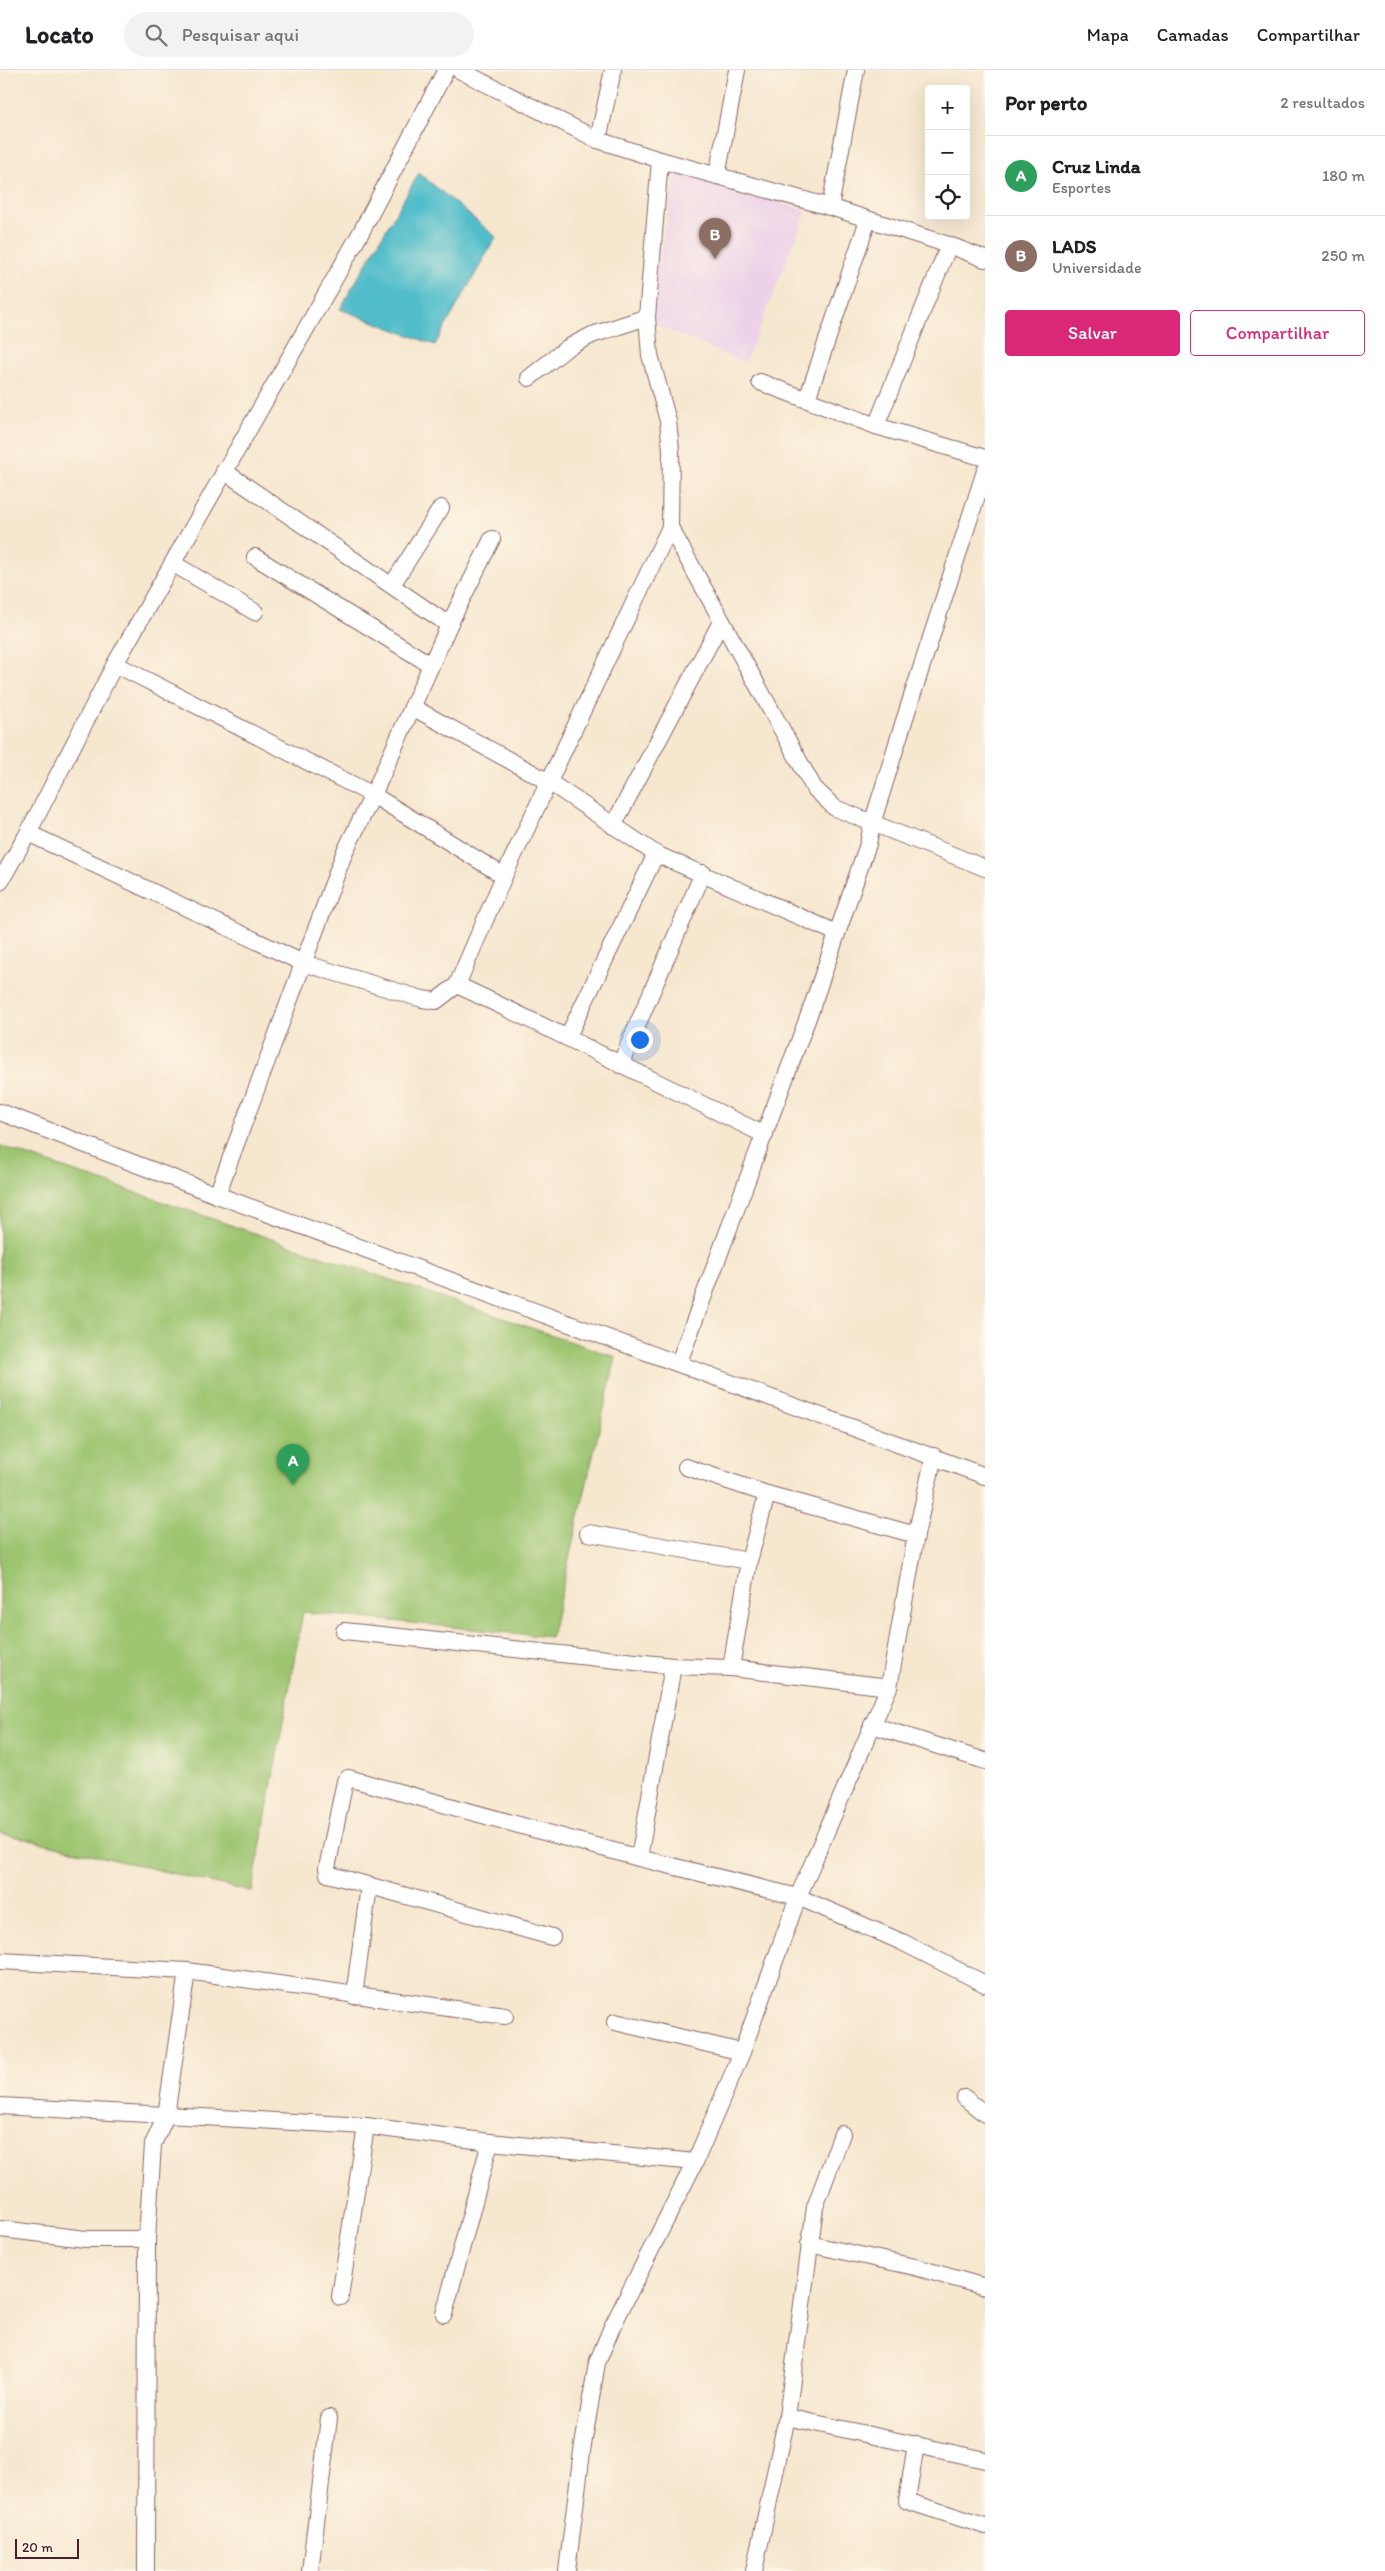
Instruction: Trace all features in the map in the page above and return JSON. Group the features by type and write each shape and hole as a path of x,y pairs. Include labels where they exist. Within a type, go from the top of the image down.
{"street":[{"path":"0,882 28,833 115,664 174,564 224,471 360,234 446,70"},
{"path":"459,70 598,140 660,160 830,208 949,245 985,259"},
{"path":"598,140 613,70"},
{"path":"717,176 738,70"},
{"path":"830,208 856,70"},
{"path":"28,833 303,963 422,999 436,1001 457,985 504,876 670,527 671,450 668,420 650,355 647,317 660,160"},
{"path":"807,399 868,220"},
{"path":"876,426 949,245"},
{"path":"529,378 567,348 592,336 647,317"},
{"path":"760,382 876,426 985,458"},
{"path":"224,471 449,625"},
{"path":"679,1362 765,1135 868,844 872,824 985,471"},
{"path":"392,585 441,508"},
{"path":"670,527 814,788 835,808 985,868"},
{"path":"217,1195 345,851 373,796 449,625 492,539"},
{"path":"255,557 431,665"},
{"path":"174,564 254,612"},
{"path":"613,826 721,622"},
{"path":"115,664 373,796 504,876"},
{"path":"412,707 549,782 656,854 837,933"},
{"path":"568,1036 656,854"},
{"path":"620,1065 703,873"},
{"path":"457,985 568,1036 620,1065 765,1135"},
{"path":"0,1112 217,1195 679,1362 985,1476"},
{"path":"567,2571 582,2451 596,2363 612,2327 695,2162 742,2052 798,1897 889,1687 916,1535 934,1456"},
{"path":"686,1467 767,1494 916,1535"},
{"path":"730,1668 749,1561 767,1494"},
{"path":"588,1533 749,1561"},
{"path":"344,1631 673,1666 730,1668 889,1687"},
{"path":"638,1858 673,1666"},
{"path":"872,1725 985,1761"},
{"path":"552,1937 328,1874 326,1868 344,1785 348,1778 638,1858 798,1897 902,1942 985,1984"},
{"path":"354,1996 369,1886"},
{"path":"0,1961 187,1971 505,2016"},
{"path":"146,2571 147,2239 153,2144 166,2116 187,1971"},
{"path":"614,2022 742,2052"},
{"path":"965,2098 985,2114"},
{"path":"0,2106 366,2126 490,2142 695,2162"},
{"path":"340,2297 366,2126"},
{"path":"754,2571 787,2418 815,2207 821,2186 842,2134"},
{"path":"444,2314 490,2142"},
{"path":"0,2229 86,2239 147,2239"},
{"path":"809,2244 915,2267 985,2287"},
{"path":"310,2571 329,2418"},
{"path":"787,2418 985,2460"},
{"path":"916,2444 907,2501 985,2526"}],"shaded area":[{"path":"676,171 807,211 745,363 647,321"}],"green space":[{"path":"0,1146 616,1357 551,1637 303,1612 252,1892 0,1833"}],"water":[{"path":"419,173 496,237 435,345 340,309"}],"place":[{"name":"LADS","path":"715,259"},
{"name":"Cruz Linda","path":"293,1485"}]}
